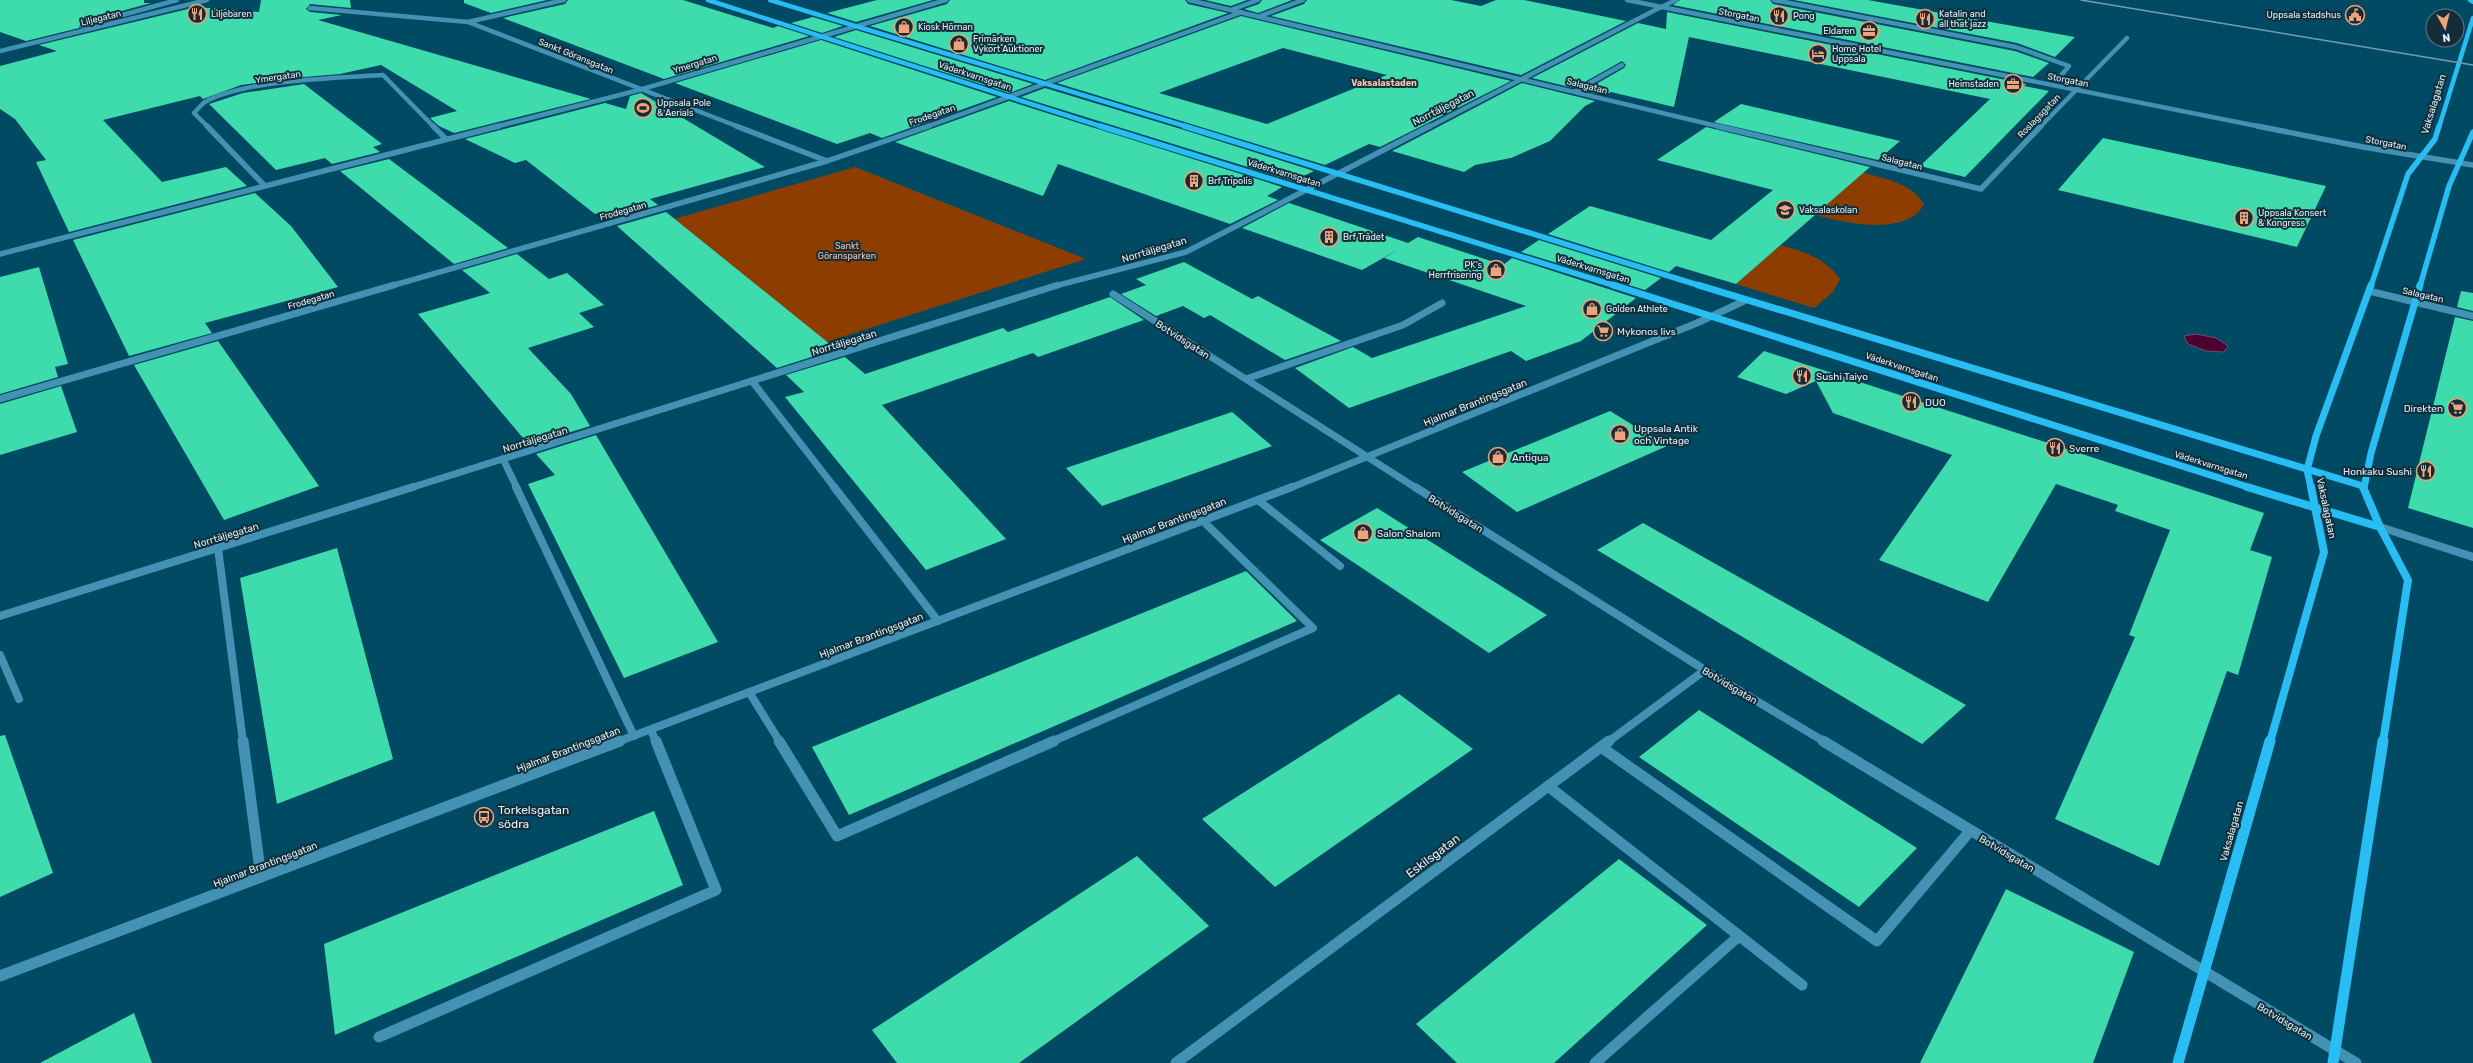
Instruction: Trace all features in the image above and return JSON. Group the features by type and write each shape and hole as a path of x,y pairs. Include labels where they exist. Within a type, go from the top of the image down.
{"main road":[{"name":"Väderkvarnsgatan","path":"708,0 1010,98 1711,316 2163,461 2380,527"},
{"name":"Väderkvarnsgatan","path":"770,0 1338,172 1744,301 2363,486"},
{"name":"Vaksalagatan","path":"2178,1063 2324,552 2307,470 2316,436 2369,291 2408,174 2435,139 2473,18"},
{"path":"2332,1063 2408,580 2380,527 2363,486 2370,453 2450,182 2473,132"}],"street":[{"name":"Liljegatan","path":"0,48 177,0"},
{"name":"Liljegatan","path":"0,51 206,0"},
{"path":"468,22 564,0"},
{"name":"Ymergatan","path":"0,254 639,90 946,0"},
{"name":"Salagatan","path":"1189,0 1981,189"},
{"path":"1230,10 1258,0"},
{"path":"1260,16 1302,0"},
{"name":"Storgatan","path":"1627,0 2421,157 2473,165"},
{"name":"Norrtäljegatan","path":"0,616 1063,284 1186,252 1338,172 1676,0"},
{"path":"1774,0 2016,47 2069,66 2059,78"},
{"name":"Sankt Göransgatan","path":"310,8 468,22 639,90 827,160"},
{"name":"Frodegatan","path":"0,399 827,160 1010,98 1242,12"},
{"name":"Roslagsgatan","path":"1981,189 2076,89 2127,38"},
{"path":"1574,92 1622,65"},
{"name":"Ymergatan","path":"264,186 194,113 196,107 217,95 276,84 383,75 446,139"},
{"name":"Salagatan","path":"2369,291 2473,316"},
{"name":"Botvidsgatan","path":"1113,294 1366,457 1705,670 2356,1063"},
{"name":"Hjalmar Brantingsgatan","path":"0,976 1258,500 1711,316 1744,301"},
{"path":"1246,379 1403,325 1442,303"},
{"path":"752,381 938,621"},
{"path":"503,459 634,736"},
{"path":"1258,500 1340,566"},
{"path":"749,692 837,836 1313,628 1203,521"},
{"name":"Väderkvarnsgatan","path":"2380,527 2473,557"},
{"path":"218,548 262,877"},
{"path":"0,655 19,699"},
{"name":"Eskilsgatan","path":"1176,1063 1705,670"},
{"path":"379,1037 716,890 652,730"},
{"path":"1601,747 1877,941 1970,831"},
{"path":"1548,786 1802,985"},
{"path":"1595,1063 1739,936"}],"green space":[{"name":"Sankt Göransparken","path":"855,167 1086,259 826,342 674,219"},
{"path":"1846,169 1878,176 1900,184 1918,196 1924,204 1916,214 1904,221 1890,224 1858,224 1815,215 1854,181"},
{"path":"1781,245 1806,253 1821,261 1840,279 1833,292 1814,308 1736,284"}],"shaded area":[{"path":"2196,334 2216,338 2228,346 2224,352 2206,351 2188,344 2184,336"}],"building":[{"path":"0,0 144,0 144,3 151,3 81,22 79,28 26,41 0,32"},
{"path":"261,0 350,0 351,8 310,4 306,9 310,12 342,15 318,20 591,99 454,133 439,126 430,118 457,111 381,65 340,74 291,78 241,85 203,99 200,96 103,120 162,182 226,167 247,186 69,232 36,162 46,160 15,119 0,109 0,66 57,51 39,45 196,7 259,12"},
{"path":"464,0 547,0 491,13 464,3"},
{"path":"568,0 683,0 773,28 778,26 809,36 664,79 503,18 565,4"},
{"path":"877,0 933,0 856,22 827,13"},
{"path":"950,0 1185,0 1188,4 1228,13 1045,80 870,26 947,4"},
{"path":"1205,0 1247,0 1231,6"},
{"path":"1262,0 1292,0 1258,13 1244,9 1259,4"},
{"path":"1307,0 1451,0 1481,6 1496,0 1524,0 1626,21 1521,75 1271,16 1304,4"},
{"path":"1680,0 1770,0 1773,4 2015,51 2049,63 2033,77 1673,5"},
{"path":"1794,0 1868,0 2075,37 2055,57 2017,43"},
{"path":"1667,12 2026,84 2024,86 2049,91 1965,177 1920,166 1990,99 1689,37 1674,107 1611,92 1605,95 1584,91 1624,68 1626,65 1622,61 1574,88 1532,78 1638,23 1666,29"},
{"path":"1241,16 1511,81 1380,147 1369,144 1325,165 1057,83","holes":["1283,48 1387,75 1267,124 1159,93"]},
{"path":"813,17 843,26 822,33 791,23"},
{"path":"856,30 1033,84 1009,93 834,37"},
{"path":"821,40 997,97 882,138 870,133 837,144 675,83"},
{"path":"1522,83 1595,101 1585,106 1550,141 1511,158 1475,165 1464,172 1392,151"},
{"path":"304,84 382,144 373,147 380,152 332,164 325,158 276,170 209,104 243,93"},
{"path":"1045,88 1314,171 1293,181 1021,97"},
{"path":"641,93 765,167 650,199 658,205 609,219 601,212 595,214 526,160 515,163 465,139 605,103 626,109 630,96"},
{"path":"1009,101 1282,187 1267,196 1278,200 1230,224 1058,164 1043,196 895,142"},
{"path":"1741,104 1900,141 1878,160 1714,122"},
{"name":"Vaksalaskolan","path":"1706,127 1870,167 1736,284 1676,266 1669,272 1548,234 1590,206 1711,240 1773,190 1657,160"},
{"name":"Uppsala Konsert & Kongress","path":"2103,138 2326,186 2297,247 2058,190"},
{"path":"389,159 508,248 454,264 340,171"},
{"path":"255,193 291,226 338,287 205,323 212,333 129,356 73,240"},
{"path":"1289,203 1408,243 1418,237 1503,265 1512,258 1636,298 1581,341 1526,361 1511,351 1349,408 1295,368 1353,347 1372,358 1526,306 1384,258 1399,249 1362,270 1242,228"},
{"path":"666,212 836,349 777,368 617,226"},
{"path":"1539,240 1661,278 1645,290 1521,252"},
{"path":"517,254 549,279 567,273 604,305 579,313 594,327 528,348 571,394 590,426 529,445 418,314 490,293 462,270"},
{"path":"1184,262 1252,299 1258,296 1341,341 1285,360 1210,315 1204,318 1183,306 1156,316 1121,294 1146,285 1136,279"},
{"path":"39,267 68,364 55,367 58,377 0,394 0,277"},
{"path":"2461,291 2473,293 2473,311 2457,307"},
{"path":"1110,297 1144,320 1038,357 1033,353 882,405 1006,539 926,570 785,397 804,392 786,375 845,357 865,374 1003,328 1008,332"},
{"path":"2455,317 2473,321 2473,528 2408,508"},
{"path":"218,341 319,486 224,520 134,365"},
{"path":"1764,351 2264,513 2250,550 2272,557 2238,675 2227,671 2159,866 2055,819 2135,637 2129,635 2170,530 2115,511 2118,505 2056,484 1988,602 1879,560 1952,455 1833,413 1816,381 1786,394 1737,377"},
{"path":"61,386 77,432 0,455 0,404"},
{"path":"1610,411 1667,446 1517,512 1462,472"},
{"path":"1232,412 1272,446 1102,506 1066,468"},
{"path":"596,435 718,642 624,678 528,484 555,475 536,454"},
{"path":"1377,508 1547,615 1489,653 1320,540"},
{"path":"1643,523 1966,705 1922,744 1597,550"},
{"path":"337,548 393,759 277,804 240,578"},
{"path":"1246,571 1297,621 849,815 812,747"},
{"path":"1399,694 1473,749 1275,887 1202,819"},
{"path":"1699,710 1917,848 1859,907 1639,757"},
{"path":"5,735 53,873 0,897 0,736"},
{"path":"654,811 683,885 335,1035 324,944"},
{"path":"1137,856 1209,926 1019,1063 897,1063 872,1030"},
{"path":"1619,859 1707,925 1554,1063 1457,1063 1416,1024"},
{"path":"2006,889 2134,952 2093,1063 1920,1063"},
{"path":"134,1013 152,1063 40,1063"}],"railway":[{"path":"2081,0 2473,65"}],"place":[{"name":"Liljebaren","path":"197,14"},
{"name":"Uppsala stadshus","path":"2355,15"},
{"name":"Pong","path":"1779,16"},
{"name":"Katalin and all that jazz","path":"1925,19"},
{"name":"Kiosk Hörnan","path":"904,27"},
{"name":"Eldaren","path":"1869,31"},
{"name":"Frimärken Vykort Auktioner","path":"959,44"},
{"name":"Home Hotel Uppsala","path":"1818,54"},
{"name":"Heimstaden","path":"2013,84"},
{"name":"Uppsala Pole & Aerials","path":"643,108"},
{"name":"Brf Tripolis","path":"1194,181"},
{"name":"Vaksalaskolan","path":"1785,210"},
{"name":"Uppsala Konsert & Kongress","path":"2244,218"},
{"name":"Brf Trädet","path":"1329,237"},
{"name":"PK's Herrfrisering","path":"1496,270"},
{"name":"Golden Athlete","path":"1592,309"},
{"name":"Mykonos livs","path":"1603,331"},
{"name":"Sushi Taiyo","path":"1802,376"},
{"name":"DUO","path":"1911,402"},
{"name":"Direkten","path":"2457,408"},
{"name":"Uppsala Antik och Vintage","path":"1620,434"},
{"name":"Sverre","path":"2055,448"},
{"name":"Antiqua","path":"1498,457"},
{"name":"Honkaku Sushi","path":"2426,471"},
{"name":"Salon Shalom","path":"1363,533"},
{"name":"Torkelsgatan södra","path":"484,817"}],"district":[{"name":"Vaksalastaden","path":"1384,83"}]}
